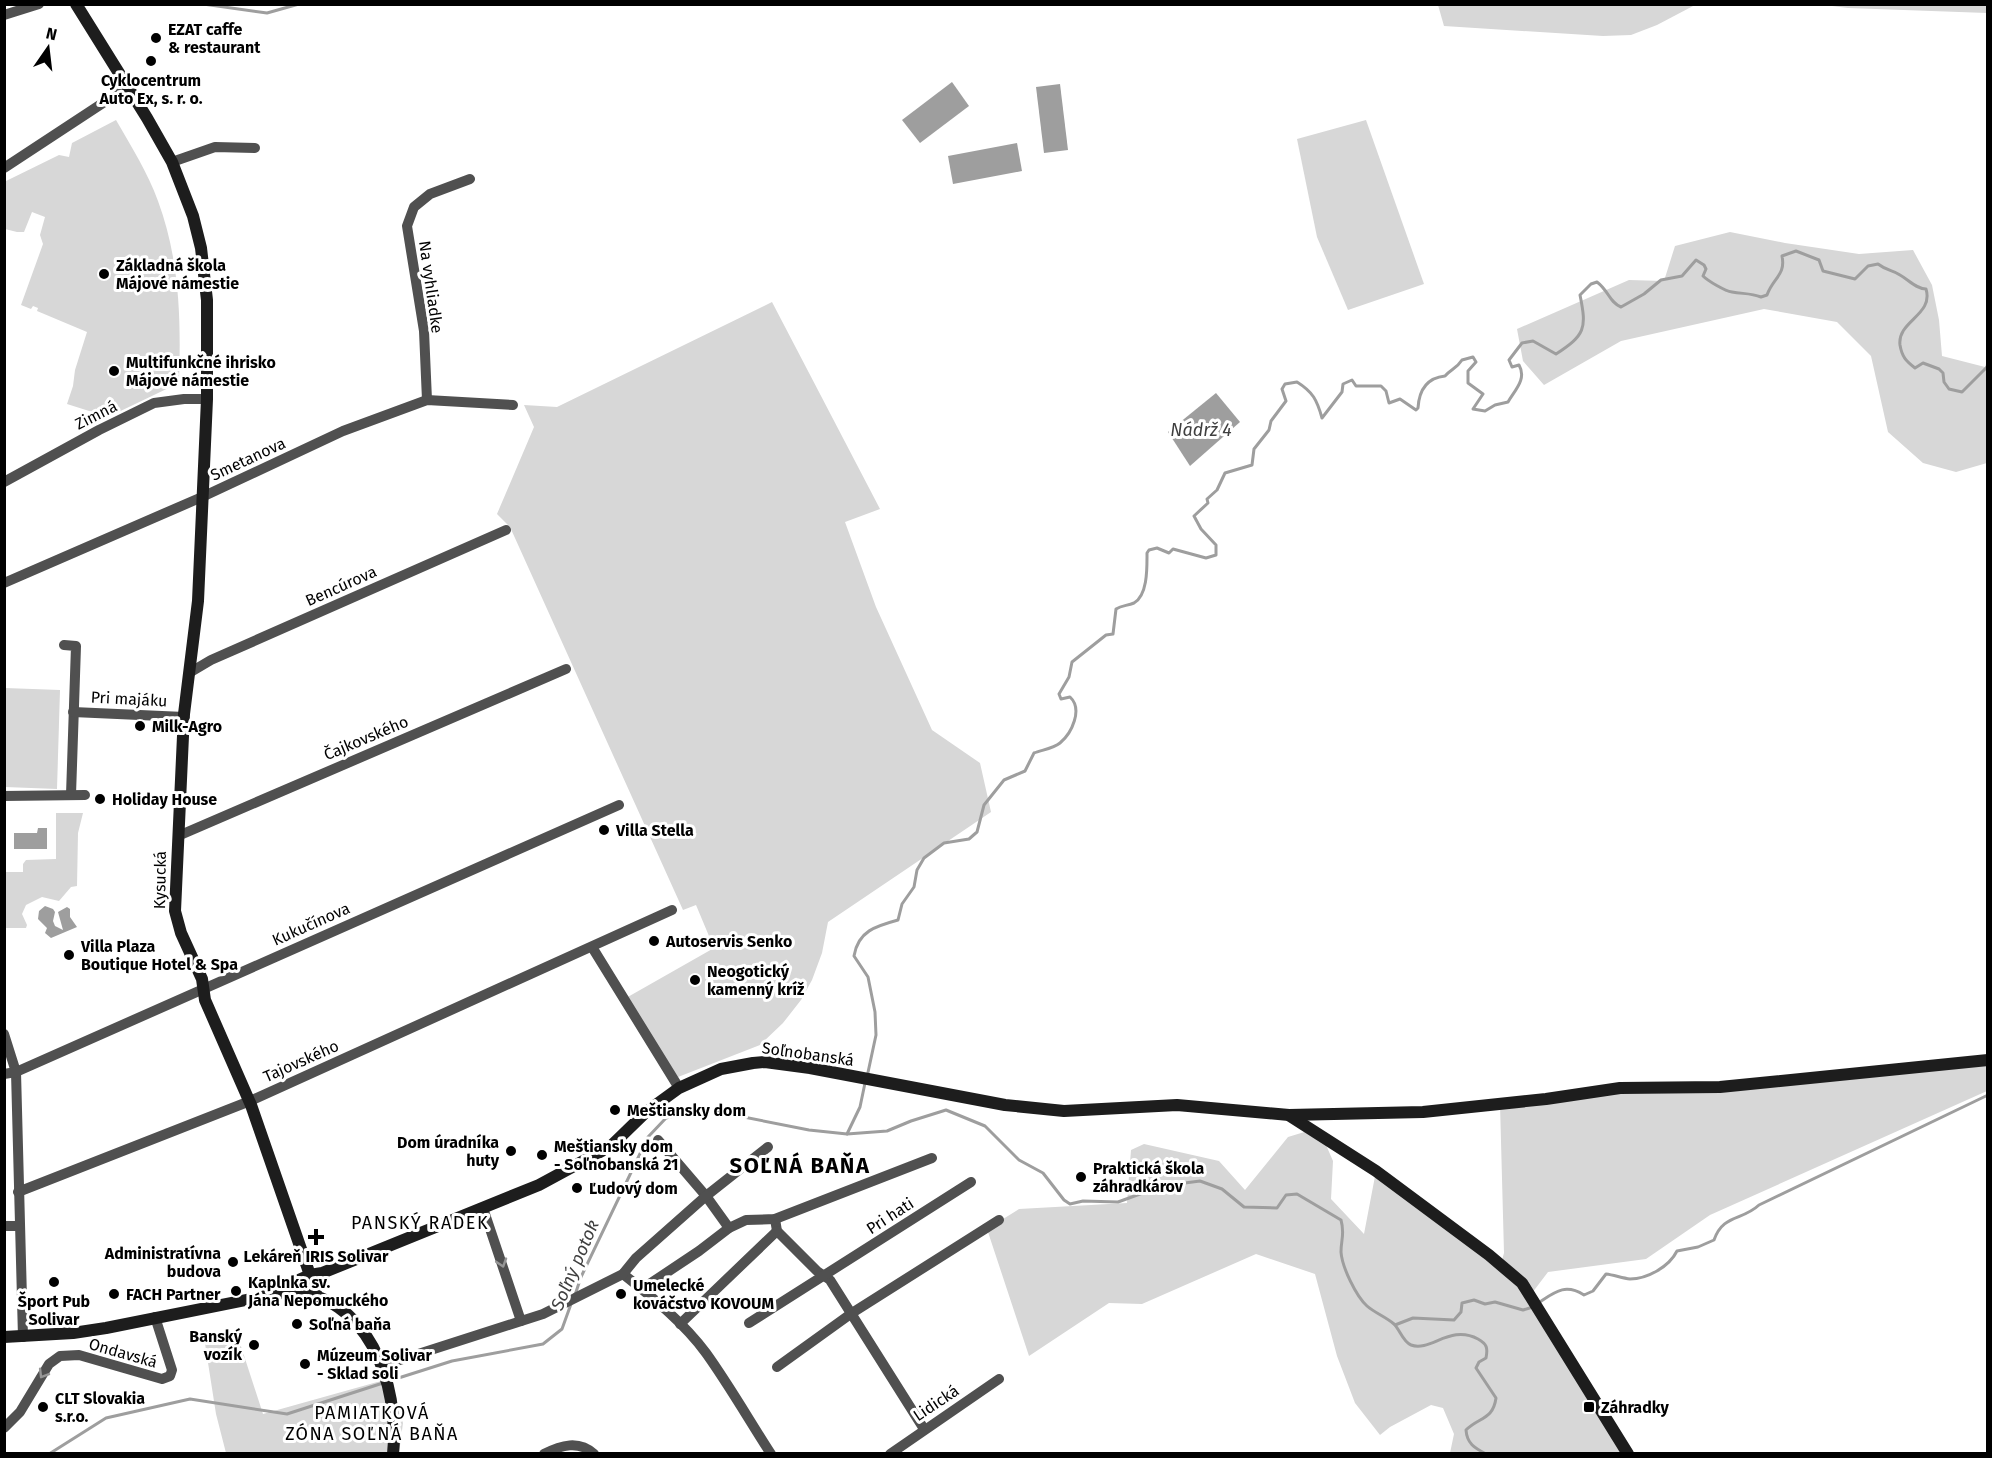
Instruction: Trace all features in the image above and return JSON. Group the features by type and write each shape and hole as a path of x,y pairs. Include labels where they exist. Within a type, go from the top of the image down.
{"street":[{"path":"4,15 39,4"},
{"name":"Kysucká","path":"76,4 172,162 193,216 201,248 207,300 207,399 197,615 184,717 175,911 202,979 205,1000 250,1101 310,1275"},
{"path":"4,168 109,99 126,85"},
{"path":"172,162 215,147 255,148"},
{"name":"Na vyhliadke","path":"427,400 424,331 407,226 414,207 430,194 471,179"},
{"name":"Zimná","path":"4,482 154,403 207,399"},
{"name":"Smetanova","path":"4,583 202,497 343,431 427,400 513,405"},
{"name":"Bencúrova","path":"189,673 211,660 506,530"},
{"name":"Pri majáku","path":"64,645 76,646 70,795"},
{"name":"Čajkovského","path":"178,836 566,669"},
{"name":"Pri majáku","path":"73,712 184,717"},
{"path":"4,796 85,795"},
{"name":"Kukučínova","path":"10,1073 619,805"},
{"name":"Tajovského","path":"18,1192 250,1101 672,910"},
{"path":"592,947 680,1088"},
{"path":"4,1034 10,1073 18,1192 23,1337"},
{"name":"Soľnobanská","path":"265,1295 310,1275 322,1273 540,1185 611,1146 646,1113 680,1088 721,1069 765,1062 810,1068 1005,1105 1065,1111 1167,1105 1289,1115 1423,1112 1537,1100 1620,1088 1727,1086 1988,1060"},
{"path":"1289,1115 1376,1171 1490,1255 1522,1283 1628,1454"},
{"path":"658,1140 706,1196 729,1228"},
{"path":"382,1370 543,1314 623,1274 636,1258 706,1196 768,1147"},
{"name":"Pri hati","path":"642,1289 729,1228 746,1220 775,1219 932,1158"},
{"name":"Pri hati","path":"749,1323 971,1182"},
{"path":"483,1208 521,1322"},
{"path":"775,1219 777,1231 830,1280 924,1429"},
{"path":"777,1367 852,1313 999,1220"},
{"path":"4,1226 19,1226"},
{"path":"681,1324 777,1231"},
{"path":"623,1274 681,1324 705,1352 771,1454"},
{"path":"310,1275 312,1295"},
{"path":"4,1337 74,1333 265,1295 296,1292 312,1295 331,1302 353,1318 364,1330 382,1370 391,1398 394,1428 393,1454"},
{"name":"Ondavská","path":"4,1428 20,1412 50,1364 60,1356 79,1355 162,1379 170,1376 172,1370 155,1317"},
{"name":"Lidická","path":"890,1454 999,1379"},
{"path":"544,1454 574,1444 586,1446 594,1454"}],"shaded area":[{"path":"1438,4 1695,5 1657,25 1631,35 1603,36 1444,26"},
{"path":"1987,4 1987,13 1848,8 1824,5"},
{"path":"116,120 154,191 171,246 178,291 179,383 108,417 67,404 87,332 37,311 38,308 33,306 31,309 21,305 43,244 40,235 45,217 32,212 24,232 5,229 4,182 59,155 69,157 72,143"},
{"path":"1366,120 1424,284 1348,310 1317,237 1297,139"},
{"path":"1730,232 1859,254 1913,250 1932,285 1939,320 1942,356 1985,367 1987,361 1987,463 1956,472 1923,463 1888,432 1871,356 1837,322 1764,309 1621,341 1544,385 1523,361 1517,329 1629,280 1664,281 1675,246"},
{"path":"772,302 880,509 845,522 876,607 932,730 980,763 991,812 828,922 822,953 812,980 801,1000 783,1023 760,1045 678,1077 626,998 714,948 696,905 683,910 510,527 497,514 534,427 524,405 557,407"},
{"path":"5,688 60,690 57,789 5,787"},
{"path":"56,813 83,813 78,833 77,886 71,887 59,901 42,897 26,905 22,914 26,928 5,928 5,872 23,872 23,864 26,860 56,859"},
{"path":"1987,1060 1987,1091 1710,1215 1646,1259 1548,1272 1529,1297 1628,1453 1450,1453 1454,1434 1443,1408 1431,1405 1390,1427 1380,1435 1355,1403 1337,1356 1315,1274 1256,1254 1142,1304 1109,1303 1029,1356 987,1229 1019,1209 1127,1203 1131,1150 1144,1144 1219,1161 1245,1190 1288,1137 1311,1130 1323,1138 1333,1161 1331,1199 1364,1234 1376,1171 1501,1264 1504,1253 1500,1104 1648,1087"},
{"path":"236,1331 263,1414 388,1379 403,1423 399,1453 226,1453 216,1414 204,1337"}],"water":[{"path":"952,82 969,106 920,143 902,120"},
{"path":"1060,84 1068,150 1044,153 1036,87"},
{"path":"1017,143 1022,171 953,184 948,156"},
{"name":"Nádrž 4","path":"1216,393 1240,422 1190,466 1168,432"},
{"path":"38,828 47,828 47,849 14,849 14,833 37,833"},
{"path":"45,906 53,909 55,926 63,930 58,912 67,907 77,927 51,938 45,933 47,928 38,919 39,911"}],"waterway":[{"path":"203,4 267,13 299,4"},
{"path":"867,1077 876,1035 875,1012 868,977 854,956 859,941 875,927 898,920 902,904 914,887 917,870 924,858 944,843 969,839 977,832 984,805 1004,780 1025,771 1034,753 1051,748 1064,739 1072,727 1076,708 1070,697 1061,699 1059,694 1069,677 1072,662 1106,635 1113,634 1116,609 1139,599 1147,573 1149,550 1157,548 1169,553 1173,549 1206,558 1216,555 1216,545 1201,529 1194,516 1208,503 1207,499 1217,490 1225,473 1252,465 1254,449 1269,430 1271,421 1286,401 1282,389 1285,384 1297,382 1307,389 1316,401 1322,418 1342,392 1343,384 1352,380 1356,386 1381,386 1386,391 1389,403 1400,399 1416,410 1422,391 1428,383 1445,376 1462,360 1473,357 1476,362 1468,371 1468,383 1483,394 1473,409 1485,411 1495,405 1508,402 1519,384 1522,375 1519,365 1512,367 1509,360 1522,343 1533,341 1556,354 1573,342 1582,330 1583,324 1580,295 1591,284 1597,282 1621,307 1644,294 1661,280 1682,276 1696,260 1706,269 1703,276 1717,286 1729,291 1761,297 1767,295 1781,272 1782,256 1796,251 1819,260 1823,271 1855,279 1868,266 1878,264 1916,286 1926,289 1925,305 1904,330 1900,345 1905,358 1915,368 1923,363 1939,369 1949,389 1962,392 1988,366"},
{"path":"847,1134 860,1107 865,1083"},
{"path":"1538,1303 1560,1290 1577,1291 1584,1295 1593,1291 1606,1274 1630,1279 1650,1274 1669,1262 1677,1251 1698,1247 1714,1240 1722,1226 1759,1205 1988,1095"},
{"name":"Soľný potok","path":"575,1295 581,1277 648,1137 666,1118 703,1109 809,1130 847,1134 887,1131 946,1110 985,1126 1019,1160 1043,1173 1064,1200 1070,1204 1083,1201 1118,1202 1162,1186 1200,1181 1222,1189 1244,1207 1277,1208 1286,1195 1297,1194 1341,1220 1342,1258 1354,1288 1367,1306 1394,1324 1408,1343 1418,1346 1426,1345 1450,1336 1468,1335 1485,1345 1486,1358 1479,1362 1476,1368 1496,1398 1489,1414 1466,1430 1470,1442 1486,1454"},
{"path":"1395,1325 1413,1318 1454,1320 1461,1312 1462,1303 1474,1300 1485,1304 1495,1302 1523,1310 1533,1307"},
{"name":"Soľný potok","path":"389,1381 452,1361 543,1344 562,1329 571,1304"},
{"name":"Soľný potok","path":"49,1454 106,1418 190,1399 287,1414 383,1383"}],"place":[{"name":"EZAT caffe & restaurant","path":"156,38"},
{"name":"Cyklocentrum Auto Ex, s. r. o.","path":"151,61"},
{"name":"Základná škola Májové námestie","path":"104,274"},
{"name":"Multifunkčné ihrisko Májové námestie","path":"114,371"},
{"name":"Milk-Agro","path":"140,726"},
{"name":"Holiday House","path":"100,799"},
{"name":"Villa Stella","path":"604,830"},
{"name":"Autoservis Senko","path":"654,941"},
{"name":"Villa Plaza Boutique Hotel & Spa","path":"69,955"},
{"name":"Neogotický kamenný kríž","path":"695,980"},
{"name":"Meštiansky dom","path":"615,1110"},
{"name":"Dom úradníka huty","path":"511,1151"},
{"name":"Meštiansky dom - Soľnobanská 21","path":"542,1155"},
{"name":"Praktická škola záhradkárov","path":"1081,1177"},
{"name":"Ľudový dom","path":"577,1188"},
{"name":"Lekáreň IRIS Solivar","path":"316,1237"},
{"name":"Administratívna budova","path":"233,1262"},
{"name":"Šport Pub Solivar","path":"54,1282"},
{"name":"Kaplnka sv. Jána Nepomuckého","path":"236,1291"},
{"name":"FACH Partner","path":"114,1294"},
{"name":"Umelecké kováčstvo KOVOUM","path":"621,1294"},
{"name":"Soľná baňa","path":"297,1324"},
{"name":"Banský vozík","path":"254,1345"},
{"name":"Múzeum Solivar - Sklad soli","path":"305,1364"},
{"name":"CLT Slovakia s.r.o.","path":"43,1407"},
{"name":"Záhradky","path":"1589,1407"}],"district":[{"name":"SOĽNÁ BAŇA","path":"800,1165"},
{"name":"PANSKÝ RADEK","path":"420,1223"},
{"name":"PAMIATKOVÁ ZÓNA SOĽNÁ BAŇA","path":"372,1423"}]}
